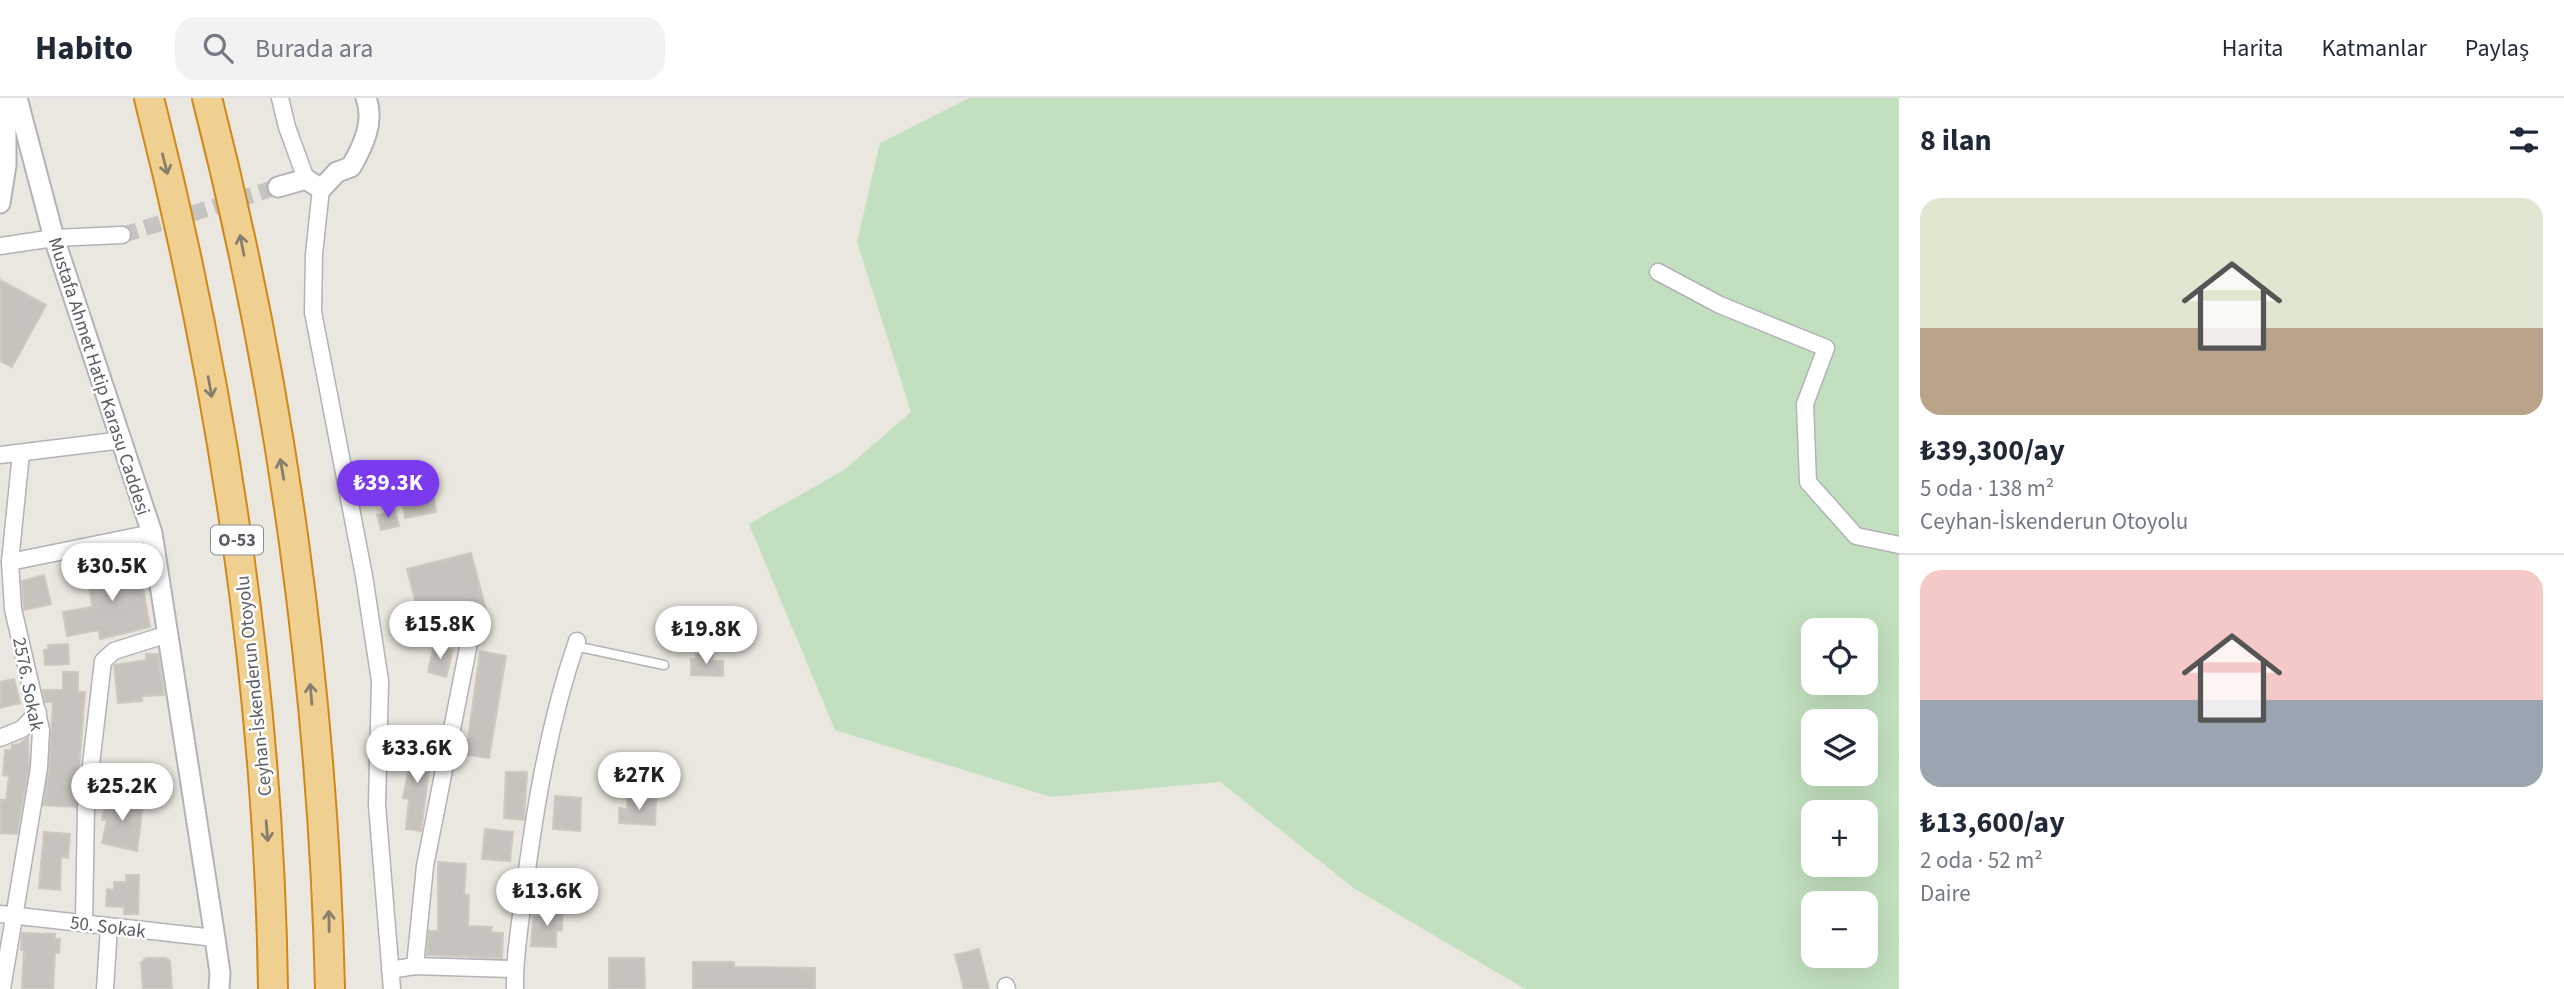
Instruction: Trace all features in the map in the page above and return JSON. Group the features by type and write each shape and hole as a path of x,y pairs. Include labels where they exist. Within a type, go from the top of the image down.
{"highway":[{"name":"Ceyhan-İskenderun Otoyolu","path":"149,98 187,259 243,577 272,880 273,989"},
{"name":"O-53","path":"207,98 243,245 299,567 327,873 330,989"}],"street":[{"path":"0,203 6,165 6,98"},
{"name":"Mustafa Ahmet Hatip Karasu Caddesi","path":"17,98 54,238 152,533 215,938 220,973 219,989"},
{"path":"280,98 287,127 313,184 313,312 364,576 380,681 377,804 392,989"},
{"path":"278,187 313,184 351,167 362,149 369,126 366,98"},
{"path":"0,246 54,238 122,235"},
{"path":"1658,272 1720,305 1826,348 1805,404 1808,482 1856,536 1899,545"},
{"path":"0,454 123,440"},
{"name":"2576. Sokak","path":"2,989 8,914 39,768 38,712 13,609 10,562 21,453"},
{"path":"10,562 152,533"},
{"path":"84,922 86,808 103,661 114,651 168,634"},
{"path":"415,966 425,866 469,643"},
{"path":"515,989 514,969 527,870 552,721 576,643"},
{"path":"0,738 22,729 38,712"},
{"name":"50. Sokak","path":"8,914 215,938"},
{"path":"105,989 109,927"},
{"path":"390,970 415,966 514,969"}],"lane":[{"path":"576,643 664,665"}],"green space":[{"path":"969,98 1899,98 1899,989 1525,989 1355,889 1220,782 1051,797 835,730 749,524 844,470 911,412 857,242 880,143"}],"building":[{"path":"0,280 46,305 12,367 0,361"},
{"path":"432,487 436,512 405,518 400,493"},
{"path":"395,510 399,526 381,530 377,515"},
{"path":"471,553 486,610 422,626 407,569"},
{"path":"138,561 150,627 100,639 99,630 67,636 63,612 92,607 87,568"},
{"path":"44,575 51,604 24,610 22,581"},
{"path":"68,644 69,664 45,665 44,650 49,649 48,645"},
{"path":"434,645 453,650 446,677 428,672"},
{"path":"480,651 506,656 489,758 466,755"},
{"path":"146,654 158,654 164,695 141,696 142,701 118,703 114,665 146,660"},
{"path":"696,654 712,654 712,661 723,661 723,676 691,675 691,659 696,659"},
{"path":"63,672 78,672 78,692 85,692 76,807 43,805 49,769 53,702 45,702 43,690 63,690"},
{"path":"14,679 20,703 0,708 0,682"},
{"path":"28,737 29,767 17,834 0,833 0,800 6,800 9,776 3,775 5,750 11,750 12,745 19,744"},
{"path":"414,743 432,746 421,831 406,829 409,799 403,798"},
{"path":"506,772 527,772 524,820 504,818"},
{"path":"555,796 581,798 580,831 553,829"},
{"path":"106,797 143,803 137,851 102,843 107,820 102,820"},
{"path":"627,798 656,800 655,825 619,823 619,808 627,809"},
{"path":"485,829 513,832 510,861 482,859"},
{"path":"44,832 70,834 68,858 61,857 60,890 39,888"},
{"path":"438,862 466,864 464,894 469,895 468,926 492,927 491,932 503,933 502,958 427,955 429,931 438,931"},
{"path":"126,875 139,875 138,914 124,914 124,907 106,906 107,889 114,890 114,882 126,882"},
{"path":"546,909 563,910 562,930 556,931 556,947 531,946 533,916 545,917"},
{"path":"22,933 55,934 55,939 60,939 59,953 55,952 53,989 22,989"},
{"path":"979,949 989,989 964,989 955,955"},
{"path":"146,958 166,958 170,961 172,989 143,989 141,963"},
{"path":"609,958 644,958 645,989 609,989"},
{"path":"693,962 734,962 734,967 815,968 815,989 693,989"}],"tunnel":[{"path":"122,235 278,187"}]}
